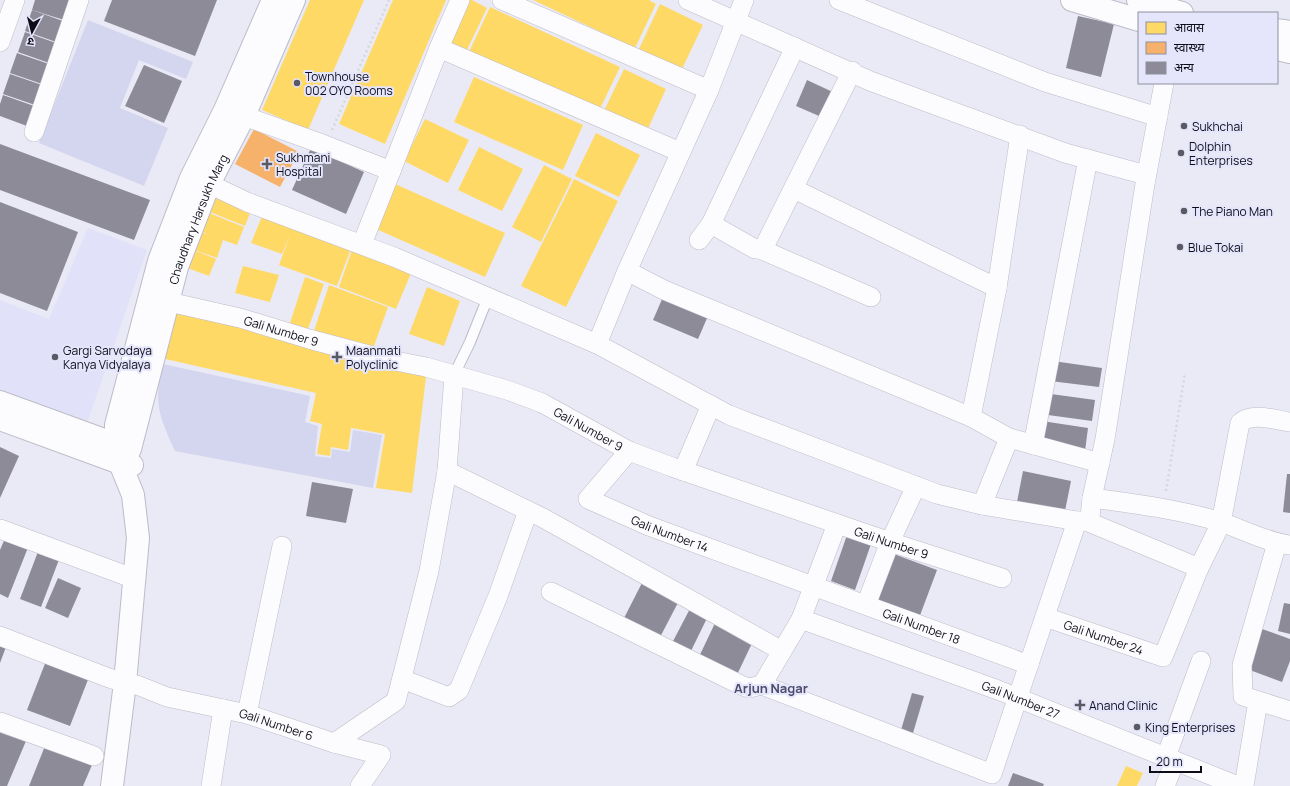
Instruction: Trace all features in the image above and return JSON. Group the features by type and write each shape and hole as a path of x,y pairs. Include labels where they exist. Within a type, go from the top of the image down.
{"street":[{"path":"0,42 15,0"},
{"path":"34,132 79,0"},
{"name":"Chaudhary Harsukh Marg","path":"125,456 116,425 159,261 191,178 225,110 273,0"},
{"name":"Chaudhary Harsukh Marg","path":"125,456 169,302 177,267 209,184 244,116 294,0"},
{"path":"362,244 439,48 460,0"},
{"path":"502,0 708,90"},
{"path":"688,0 852,71 870,81 1020,135 1065,153 1146,175"},
{"path":"597,344 627,271 708,90 737,21 744,0"},
{"path":"839,0 1045,82 1158,117"},
{"path":"1072,0 1138,20"},
{"path":"1138,0 1175,12"},
{"path":"1278,30 1290,32"},
{"path":"699,240 710,224 795,47"},
{"path":"439,48 680,152"},
{"path":"1278,49 1290,52"},
{"path":"760,248 765,245 852,71"},
{"path":"551,592 743,686 749,688 762,685 990,780 1045,617 1081,521 1090,517 1146,175 1164,84"},
{"path":"244,116 325,145 391,171"},
{"path":"972,417 997,288 1020,135"},
{"path":"1033,445 1088,159"},
{"path":"209,184 246,202 362,244 597,344 729,415 937,494 982,505 1081,521 1199,568 1221,522 1240,423 1253,417 1290,422"},
{"path":"794,189 997,288"},
{"path":"710,224 755,248 760,248 871,297"},
{"path":"627,271 664,290 972,417 1009,438 1100,463"},
{"name":"Gali Number 9","path":"169,302 240,318 309,339 454,375 507,390 542,403 629,451 837,524 1002,578"},
{"path":"334,743 396,701 429,571 447,471 454,375"},
{"path":"0,402 125,456 145,492 151,537 147,595 112,786"},
{"path":"683,471 711,405"},
{"path":"0,419 125,456"},
{"path":"982,505 1009,438"},
{"name":"Gali Number 14","path":"629,451 588,499 649,526 813,586"},
{"path":"125,456 138,538 125,786"},
{"path":"447,471 528,511 782,651"},
{"path":"866,605 890,542 916,486"},
{"path":"1092,498 1164,508 1221,522 1283,544 1242,665 1243,696 1290,711"},
{"path":"402,679 448,697 459,690 498,596 528,511"},
{"path":"762,685 801,619 837,524"},
{"path":"0,529 135,579"},
{"path":"247,714 282,546"},
{"name":"Gali Number 24","path":"1045,617 1163,656 1199,568"},
{"name":"Gali Number 18","path":"813,586 1029,664"},
{"name":"Gali Number 27","path":"801,619 1018,698 1238,786"},
{"name":"Gali Number 6","path":"0,636 109,678 168,697 247,714 334,743 381,755 360,786"},
{"path":"1165,786 1170,759 1201,661"},
{"path":"1244,786 1258,701"},
{"path":"211,786 223,709"},
{"path":"0,722 94,756"}],"lane":[{"path":"454,375 470,342 488,297"}],"path":[{"path":"325,145 388,0"},
{"path":"1164,508 1185,373"}],"shaded area":[{"path":"88,20 193,62 186,79 139,60 120,108 168,128 144,186 39,143"},
{"name":"Gargi Sarvodaya Kanya Vidyalaya","path":"88,228 147,250 87,423 0,392 0,300 49,319"},
{"path":"163,364 310,396 305,422 318,426 315,456 331,458 332,449 350,452 353,430 382,435 373,488 175,451 159,409 158,389"}],"building: आवास":[{"path":"310,0 364,0 308,130 262,110"},
{"path":"393,0 446,0 385,144 339,124"},
{"path":"465,0 472,0 487,8 466,52 445,41"},
{"path":"533,0 649,0 656,4 635,48"},
{"path":"660,4 703,25 682,69 639,49"},
{"path":"490,7 620,67 599,111 469,52"},
{"path":"624,69 666,89 646,133 603,113"},
{"path":"474,77 583,125 563,170 454,122"},
{"path":"425,119 469,140 448,183 404,161"},
{"path":"596,133 640,155 619,197 575,176"},
{"path":"479,147 523,169 502,211 458,190"},
{"path":"544,165 572,179 541,242 512,227"},
{"path":"574,179 618,201 566,307 521,286"},
{"path":"395,184 505,233 485,277 376,229"},
{"path":"212,192 252,208 245,226 205,210"},
{"path":"204,211 244,227 237,245 223,240 217,258 189,248 196,230 210,235 197,229"},
{"path":"263,214 352,246 337,286 279,265 290,235 282,254 251,243"},
{"path":"353,247 412,271 396,309 339,287"},
{"path":"189,248 216,259 209,276 182,266"},
{"path":"243,266 279,275 270,302 235,293"},
{"path":"305,277 324,284 307,332 289,326"},
{"path":"329,285 388,307 374,346 313,334"},
{"path":"427,287 460,301 444,346 409,334"},
{"path":"174,310 417,372 426,377 412,493 376,488 385,434 351,428 348,450 331,447 330,456 317,454 322,424 310,421 316,393 161,358"},
{"path":"1126,766 1143,773 1137,786 1117,786"}],"building: स्वास्थ्य":[{"path":"254,129 299,152 280,187 235,164"}],"building: अन्य":[{"path":"35,0 70,0 64,20 32,10"},
{"path":"112,0 217,0 195,56 104,21"},
{"path":"32,10 63,21 56,42 25,31"},
{"path":"1078,16 1114,24 1101,77 1066,68"},
{"path":"25,32 56,43 49,63 18,52"},
{"path":"17,53 49,64 42,84 10,73"},
{"path":"144,65 182,81 164,123 125,106"},
{"path":"10,74 42,85 35,105 3,94"},
{"path":"807,80 837,94 826,119 796,106"},
{"path":"3,95 34,106 27,126 0,116 0,104"},
{"path":"0,144 150,200 134,240 0,190"},
{"path":"311,148 364,172 346,214 292,190"},
{"path":"0,202 78,232 47,311 0,293"},
{"path":"663,297 708,316 698,339 653,320"},
{"path":"1053,361 1102,368 1099,387 1050,381"},
{"path":"1051,394 1095,400 1092,421 1048,415"},
{"path":"1042,421 1088,428 1085,451 1039,444"},
{"path":"0,447 19,456 0,498"},
{"path":"1023,471 1071,481 1065,511 1017,502"},
{"path":"1287,474 1290,474 1290,513 1283,512"},
{"path":"312,482 353,489 346,523 306,516"},
{"path":"847,535 871,544 855,590 831,581"},
{"path":"6,536 29,545 8,598 0,594 0,550"},
{"path":"39,549 60,557 41,607 20,599"},
{"path":"891,553 937,570 919,618 873,602"},
{"path":"645,577 682,595 657,643 621,624"},
{"path":"58,578 81,588 68,618 45,608"},
{"path":"693,603 710,612 689,655 671,645"},
{"path":"1284,603 1290,604 1290,634 1278,631"},
{"path":"716,621 754,639 735,679 697,661"},
{"path":"1262,629 1290,639 1290,661 1282,682 1247,669"},
{"path":"0,644 6,647 0,663"},
{"path":"46,661 89,677 70,726 27,710"},
{"path":"912,693 924,696 913,733 901,730"},
{"path":"0,731 26,741 7,786 0,786"},
{"path":"45,746 92,765 83,786 29,786"},
{"path":"1013,773 1044,784 1043,786 1008,786"}],"place":[{"name":"Townhouse 002 OYO Rooms","path":"297,83"},
{"name":"Sukhchai","path":"1184,126"},
{"name":"Dolphin Enterprises","path":"1181,153"},
{"name":"Sukhmani Hospital","path":"267,164"},
{"name":"The Piano Man","path":"1184,211"},
{"name":"Blue Tokai","path":"1180,247"},
{"name":"Gargi Sarvodaya Kanya Vidyalaya","path":"55,357"},
{"name":"Maanmati Polyclinic","path":"337,357"},
{"name":"Anand Clinic","path":"1080,705"},
{"name":"King Enterprises","path":"1137,727"}],"district":[{"name":"Arjun Nagar","path":"771,688"}]}
